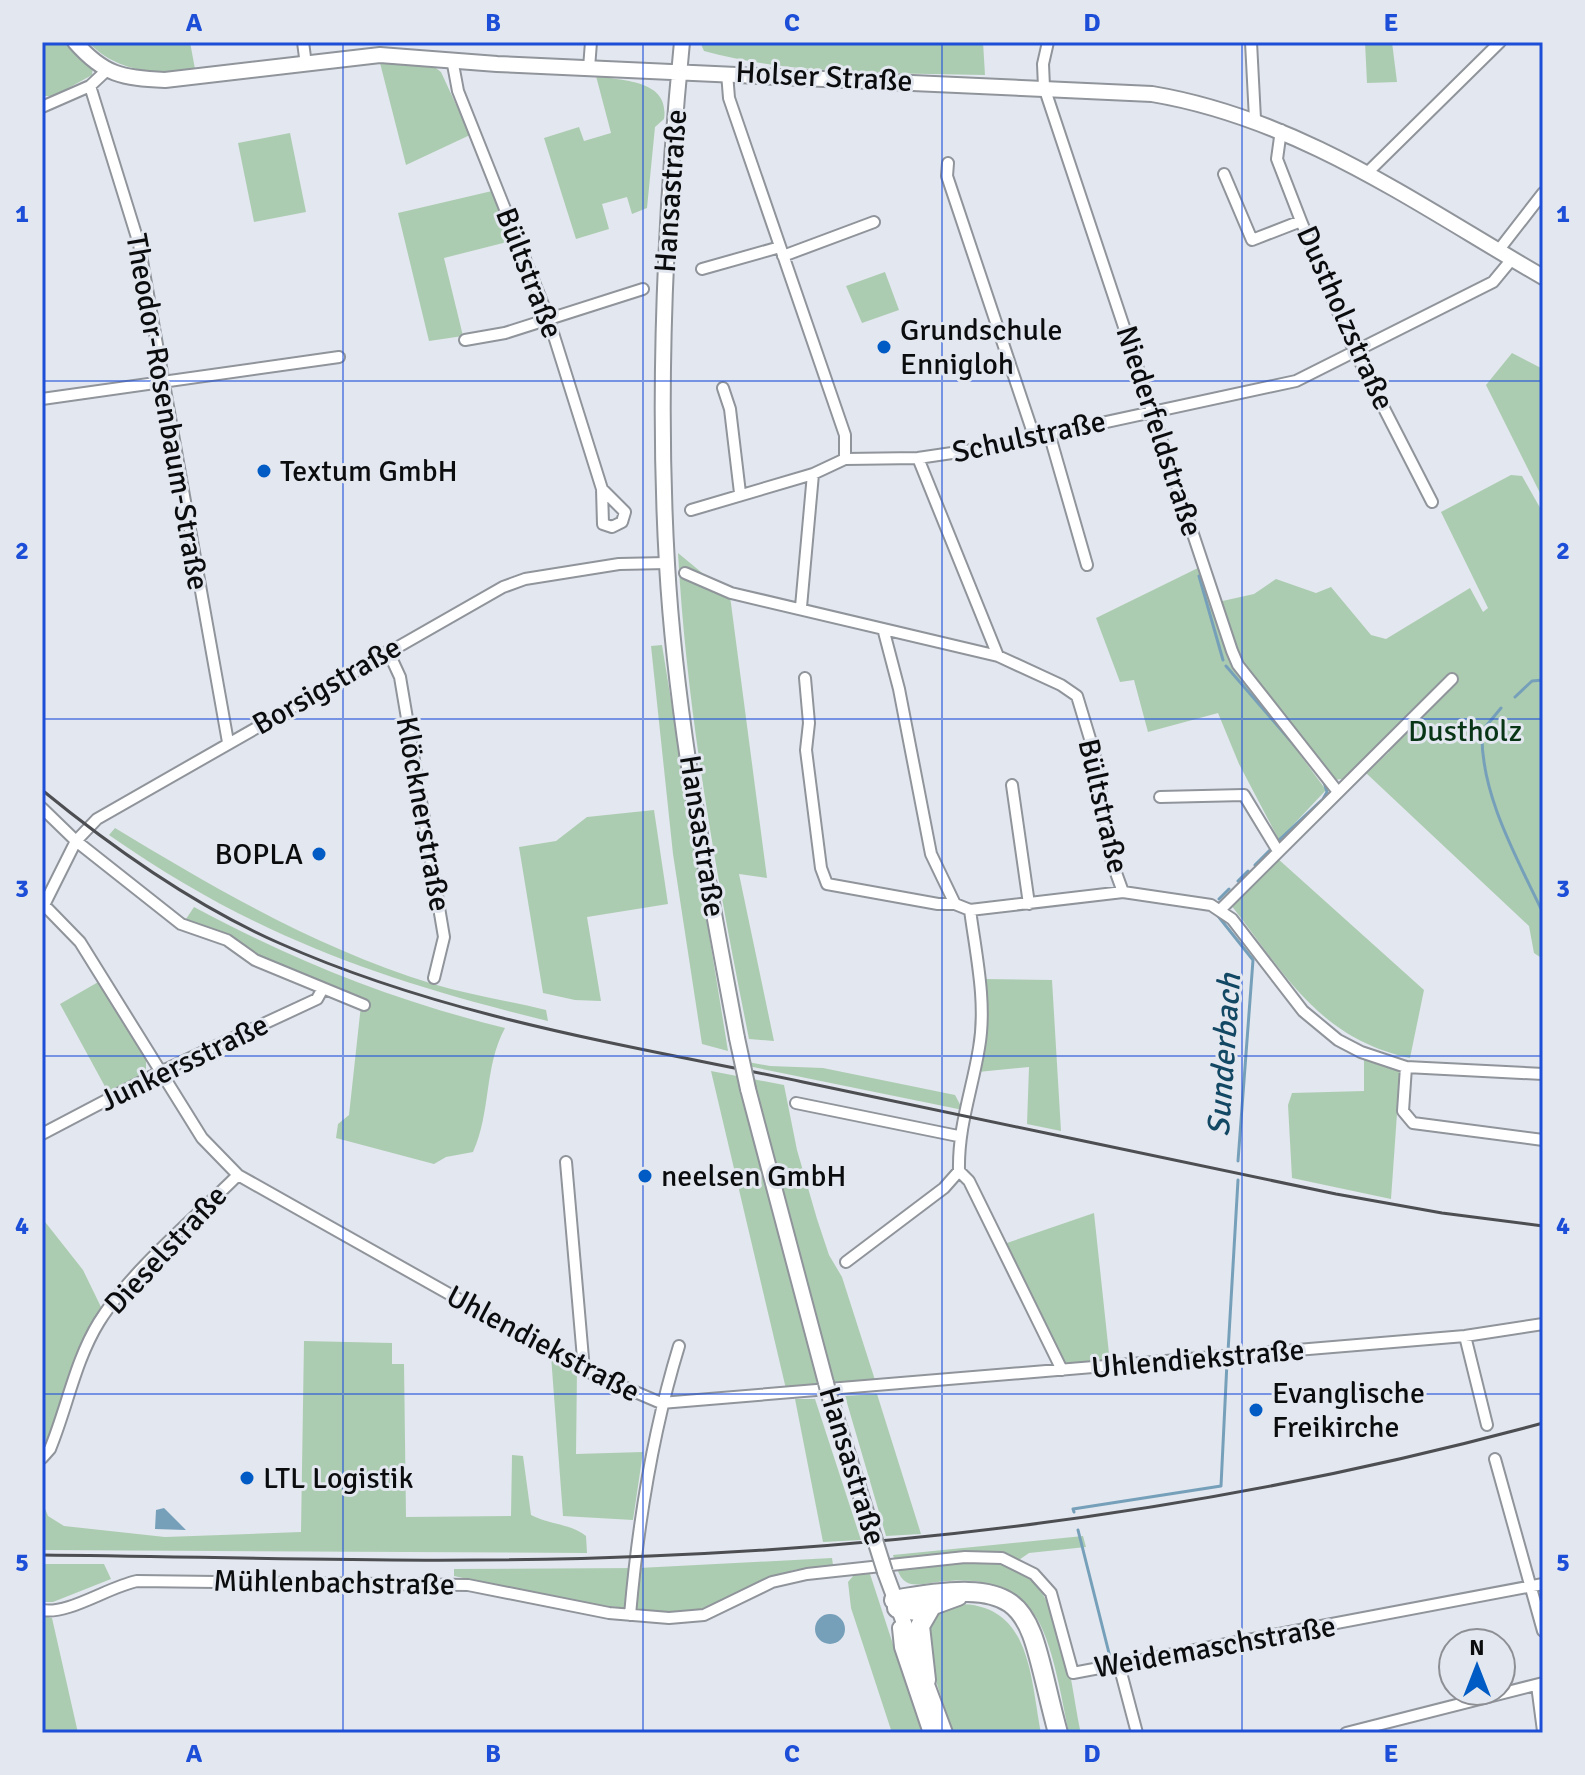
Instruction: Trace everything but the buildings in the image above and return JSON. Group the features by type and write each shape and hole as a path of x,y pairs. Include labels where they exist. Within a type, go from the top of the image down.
{"highway":[{"path":"895,1604 943,1591 976,1589 1006,1600 1026,1619 1033,1633 1058,1733"},
{"path":"895,1604 917,1611 968,1595 986,1597 1013,1613 1030,1642 1050,1733"},
{"path":"926,1680 920,1626 931,1607"}],"main road":[{"path":"75,42 106,71"},
{"name":"Hansastraße","path":"682,42 665,287 667,563 677,674 699,831 748,1089 828,1390 895,1604 945,1733"},
{"name":"Holser Straße","path":"106,71 135,79 165,80 380,55 589,68 1152,94 1195,102 1255,119 1281,130 1367,173 1543,277"},
{"name":"Hansastraße","path":"895,1604 902,1647 931,1733"}],"street":[{"path":"303,42 306,65"},
{"path":"589,68 591,42"},
{"name":"Niederfeldstraße","path":"1048,42 1043,64 1044,87 1236,661 1338,792"},
{"path":"1251,42 1255,119"},
{"path":"1367,173 1500,42"},
{"name":"Bültstraße","path":"452,59 458,91 548,317 602,489"},
{"path":"42,107 90,86 106,71"},
{"path":"727,73 729,98 845,435 845,459"},
{"name":"Theodor-Rosenbaum-Straße","path":"90,86 136,230 228,742"},
{"name":"Dustholzstraße","path":"1281,130 1277,159 1301,221 1355,352 1432,502"},
{"path":"948,163 947,176 1034,436"},
{"path":"1224,174 1252,240 1301,221"},
{"path":"1498,251 1543,193"},
{"path":"702,269 782,251 874,222"},
{"name":"Schulstraße","path":"691,510 740,493 813,474 845,459 918,458 986,448 1296,381 1493,282 1512,259"},
{"path":"465,340 505,333 643,289"},
{"path":"42,399 163,385 339,357"},
{"path":"723,388 730,409 740,493"},
{"path":"1049,433 1087,565"},
{"path":"918,458 998,656"},
{"path":"801,607 813,474"},
{"name":"Borsigstraße","path":"43,907 76,841 105,812 388,651 525,579 619,564 667,563"},
{"name":"Bültstraße","path":"685,573 731,593 801,607 884,632 998,656 1061,685 1077,696 1094,752 1112,862 1123,892 1221,909"},
{"path":"884,632 931,854 955,904"},
{"name":"Klöcknerstraße","path":"388,651 400,677 444,937 434,978"},
{"path":"805,678 809,723 806,750 821,868 827,884 955,904 970,910 1123,892"},
{"path":"1452,679 1221,909 1296,1003 1319,1026 1361,1052 1406,1067 1543,1074"},
{"path":"1012,785 1029,904"},
{"path":"1160,797 1244,795 1278,851"},
{"path":"42,808 76,841 181,924 227,940 255,960 364,1005"},
{"name":"Uhlendiekstraße","path":"43,907 80,942 202,1138 238,1175 584,1370 661,1403 1465,1336 1543,1324"},
{"path":"846,1262 944,1188 959,1171 958,1136 980,1047 982,1017 970,910"},
{"name":"Junkersstraße","path":"42,1134 160,1072 317,999 322,990"},
{"path":"1406,1067 1403,1111 1413,1123 1543,1140"},
{"path":"796,1103 958,1136"},
{"path":"566,1162 584,1370"},
{"path":"959,1171 969,1181 1062,1370"},
{"name":"Dieselstraße","path":"42,1458 50,1449 86,1347 99,1321 125,1289 238,1175"},
{"path":"1465,1336 1487,1425"},
{"path":"630,1615 639,1523 661,1403 679,1346"},
{"path":"1495,1459 1543,1631"},
{"name":"Weidemaschstraße","path":"630,1615 669,1618 704,1615 772,1582 807,1574 965,1557 1002,1558 1034,1574 1051,1593 1073,1673 1543,1584"},
{"name":"Mühlenbachstraße","path":"42,1610 55,1613 113,1586 137,1581 418,1582 468,1585 630,1615"},
{"path":"1119,1665 1137,1733"},
{"path":"1346,1733 1540,1684 1543,1731"}],"green space":[{"path":"42,42 67,42 93,67 92,75 54,96 42,96"},
{"path":"88,42 190,42 195,69 165,72 137,69 111,60"},
{"path":"700,42 983,42 985,75 879,73 772,65 704,51"},
{"path":"1365,42 1392,42 1397,82 1367,83"},
{"path":"379,59 432,65 441,72 470,135 406,165"},
{"path":"596,76 631,82 653,90 664,106 664,119 655,127 647,208 632,214 627,197 602,204 609,229 576,239 544,138 579,127 584,141 611,133"},
{"path":"290,133 306,212 254,222 238,143"},
{"path":"492,191 511,241 444,258 463,336 429,341 398,213"},
{"path":"885,272 899,310 862,323 846,286"},
{"path":"1512,353 1543,369 1543,499 1486,385"},
{"name":"Dustholz","path":"1511,475 1522,476 1543,513 1543,959 1534,953 1529,926 1366,773 1389,752 1382,742 1342,779 1335,780 1247,672 1218,602 1254,594 1276,579 1316,593 1331,587 1371,635 1386,639 1470,588 1483,612 1488,608 1441,512"},
{"path":"678,553 730,596 767,878 739,874 774,1041 749,1039 696,736"},
{"path":"1200,567 1238,670 1326,790 1279,840 1239,764 1218,713 1148,732 1134,680 1120,682 1096,618"},
{"path":"662,645 728,1051 702,1044 673,854 651,646"},
{"path":"654,810 668,904 587,917 601,1001 575,1000 543,993 519,847 556,841 587,817"},
{"path":"115,828 230,895 308,935 390,970 433,984 546,1010 548,1021 428,989 319,950 266,927 162,870 109,835"},
{"path":"1277,858 1424,990 1410,1058 1378,1049 1327,1019 1287,978 1231,905"},
{"path":"194,907 346,978 423,1005 505,1028 494,1058 483,1122 473,1152 446,1157 434,1164 336,1138 338,1124 349,1115 361,1005 184,922"},
{"path":"983,979 1052,980 1061,1131 1027,1124 1029,1067 978,1072 987,1009"},
{"path":"100,981 146,1058 146,1072 109,1094 60,1004"},
{"path":"1364,1060 1400,1071 1391,1199 1292,1178 1288,1105 1292,1093 1364,1091"},
{"path":"742,1061 770,1066 823,1068 955,1095 963,1110 743,1065"},
{"path":"711,1071 784,1085 797,1150 817,1219 829,1255 842,1277 875,1380 786,1389"},
{"path":"1094,1213 1110,1363 1072,1365 1063,1361 1004,1244"},
{"path":"42,1218 83,1270 101,1307 84,1337 51,1435 42,1448"},
{"path":"304,1341 392,1343 392,1364 404,1364 406,1517 511,1516 512,1455 523,1456 531,1515 586,1536 587,1553 42,1550 42,1501 48,1516 64,1526 165,1537 301,1532"},
{"path":"551,1356 577,1370 576,1454 643,1452 633,1520 563,1516"},
{"path":"877,1394 921,1534 886,1536 845,1396"},
{"path":"795,1399 815,1399 861,1540 823,1542"},
{"path":"1083,1536 1086,1547 1029,1553 1010,1566 1029,1578 1054,1615 1068,1663 1081,1733 1069,1733 1049,1648 1028,1606 1008,1591 986,1583 962,1580 921,1584 906,1582 893,1555"},
{"path":"832,1558 833,1565 793,1570 701,1609 662,1612 581,1603 454,1576 454,1569 639,1568"},
{"path":"42,1564 104,1564 111,1579 53,1602 42,1602"},
{"path":"870,1574 922,1733 892,1733 851,1608 848,1582 854,1575"},
{"path":"957,1604 981,1607 1000,1616 1013,1629 1029,1667 1041,1733 954,1733 934,1673 928,1639 929,1625 934,1615"},
{"path":"42,1616 52,1618 78,1733 42,1733"}],"water":[{"path":"164,1508 186,1530 155,1529 156,1510"},
{"path":"830,1614 841,1618 845,1629 841,1640 830,1644 819,1640 815,1629 819,1618"}],"waterway":[{"name":"Sunderbach","path":"1199,576 1223,660"},
{"name":"Sunderbach","path":"1226,666 1302,754"},
{"path":"1515,697 1532,681 1543,680"},
{"path":"1501,708 1482,731 1487,778 1502,825 1543,913"},
{"name":"Sunderbach","path":"1279,840 1323,799 1327,792 1324,782"},
{"name":"Sunderbach","path":"1255,865 1270,850"},
{"name":"Sunderbach","path":"1238,881 1248,871"},
{"name":"Sunderbach","path":"1219,899 1229,889"},
{"name":"Sunderbach","path":"1218,916 1253,960 1238,1161"},
{"name":"Sunderbach","path":"1228,1352 1238,1180"},
{"name":"Sunderbach","path":"1074,1512 1073,1509 1221,1486 1227,1362"},
{"name":"Sunderbach","path":"1078,1530 1111,1661"}],"railway":[{"path":"42,790 155,874 247,928 342,969 471,1010 603,1041 1336,1194 1442,1213 1543,1226"},
{"path":"42,1555 346,1560 574,1559 876,1541 1101,1515 1212,1497 1434,1451 1543,1423"}],"place":[{"name":"Grundschule Ennigloh","path":"884,347"},
{"name":"Textum GmbH","path":"264,471"},
{"name":"BOPLA","path":"319,854"},
{"name":"neelsen GmbH","path":"645,1176"},
{"name":"Evanglische Freikirche","path":"1256,1410"},
{"name":"LTL Logistik","path":"247,1478"}]}
